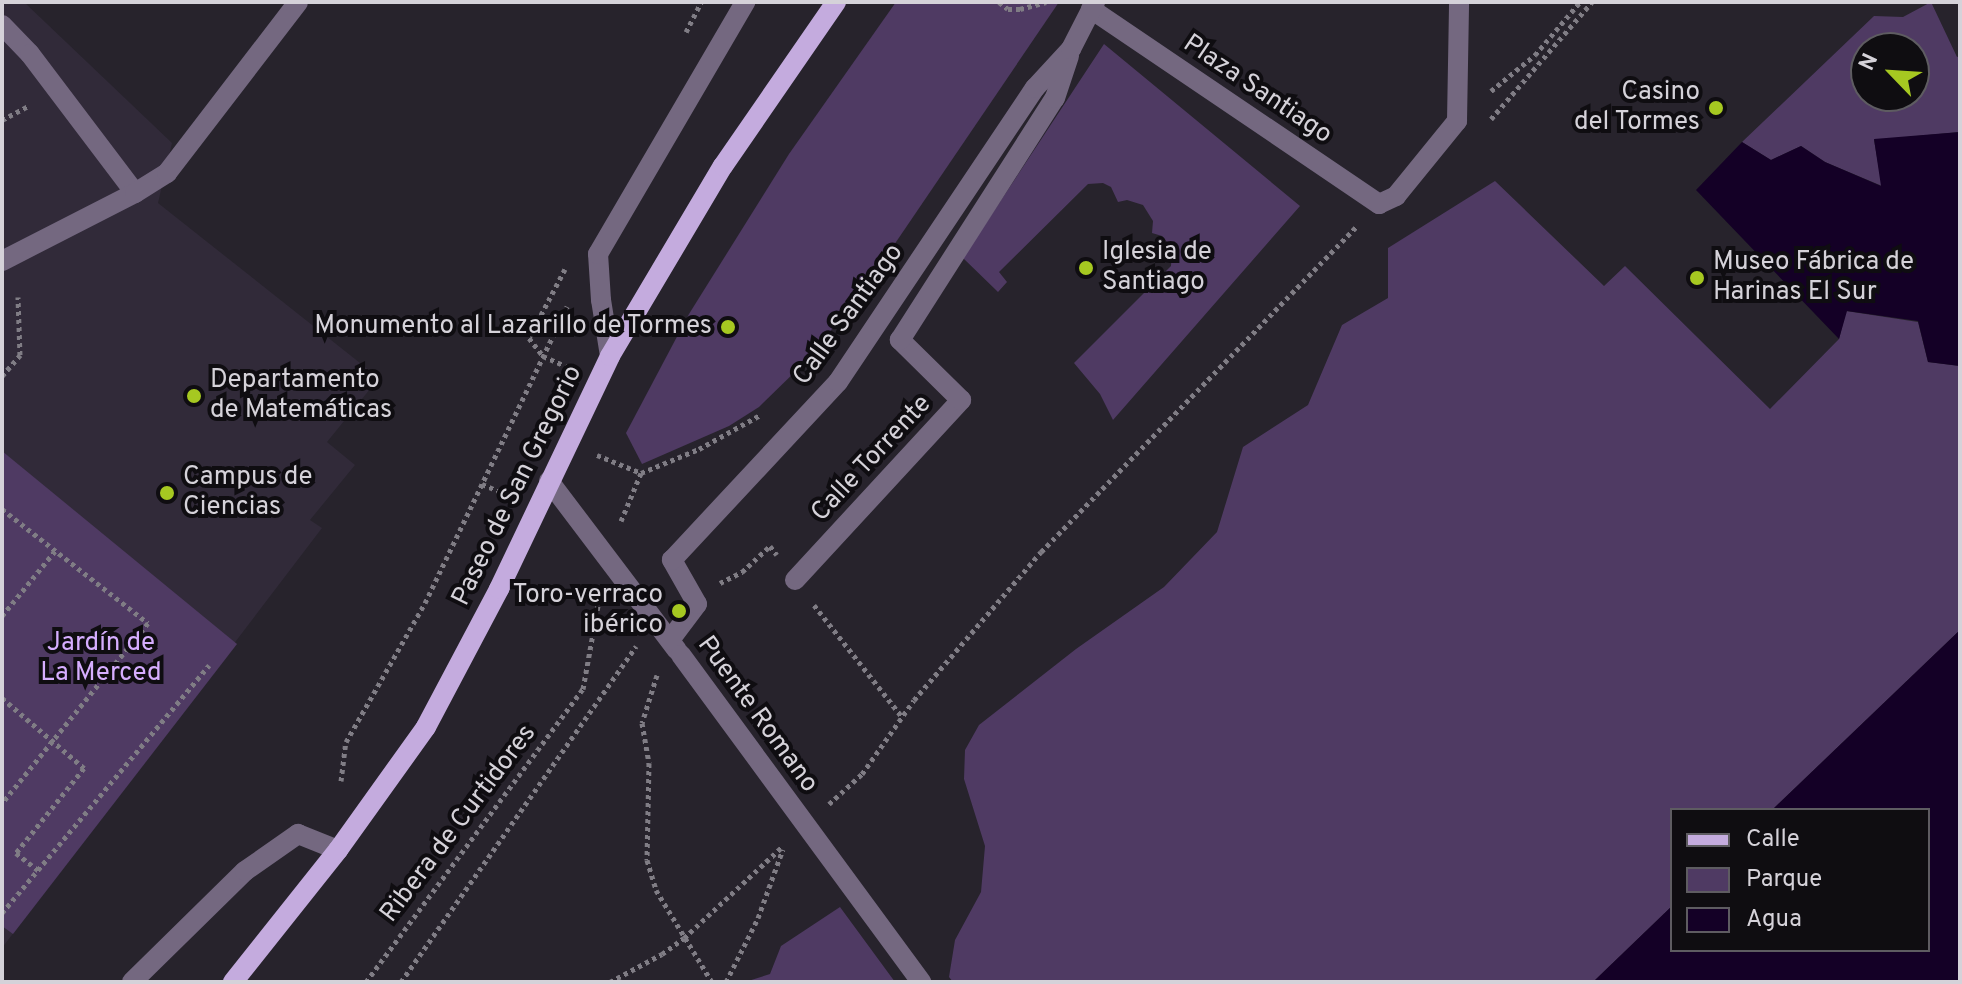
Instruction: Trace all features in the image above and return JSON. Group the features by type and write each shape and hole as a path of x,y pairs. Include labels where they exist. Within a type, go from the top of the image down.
{"main road":[{"name":"Paseo de San Gregorio","path":"233,982 338,850 426,727 499,589 610,356 723,166 836,2"}],"street":[{"path":"2,261 135,193 167,173 298,2"},
{"path":"610,356 598,254 745,2"},
{"path":"1387,200 1457,121 1459,2"},
{"name":"Calle Santiago","path":"675,648 697,604 672,560 838,382 1035,88 1071,49 1093,6"},
{"name":"Plaza Santiago","path":"1093,6 1387,200"},
{"path":"2,25 30,54 135,193"},
{"name":"Calle Torrente","path":"795,580 961,400 900,340 1055,98 1071,49"},
{"name":"Puente Romano","path":"549,481 654,618 921,982"},
{"path":"132,982 245,871 298,834 338,850"}],"path":[{"path":"999,2 1008,9 1046,2"},
{"path":"1457,121 1535,55 1580,2"},
{"path":"1481,131 1592,2"},
{"path":"818,814 862,774 902,717 1041,552 1387,200"},
{"path":"2,376 20,355 18,297"},
{"path":"341,781 346,742 425,603 569,304"},
{"path":"529,338 543,356 568,367"},
{"path":"607,555 641,473 699,449 763,413"},
{"path":"568,440 641,473"},
{"path":"482,484 505,494"},
{"path":"2,509 148,623 2,803"},
{"path":"2,616 55,551"},
{"name":"Ribera de Curtidores","path":"366,982 583,689 607,555"},
{"path":"401,982 654,618"},
{"path":"675,648 642,723 649,763 647,860 656,890 712,982"},
{"path":"856,662 902,717"},
{"path":"2,913 209,665"},
{"path":"2,698 51,743 84,768 16,853 39,871"},
{"path":"610,982 662,954 684,938 784,845 758,918 726,982"}],"shaded area":[{"name":"Campus de Ciencias","path":"2,2 24,2 172,143 158,203 379,378 327,442 355,465 310,520 322,528 2,948"}],"green space":[{"path":"896,2 1059,2 858,298 801,366 759,407 729,426 642,464 626,433 689,314 789,154"},
{"path":"1931,2 1957,57 1960,56 1960,132 1874,140 1882,186 1825,162 1801,146 1771,160 1742,142 1850,39 1850,112 1930,112 1930,32 1857,32 1874,16 1903,17"},
{"path":"1104,44 1300,206 1113,420 1100,394 1074,363 1171,266 1172,248 1162,236 1152,233 1153,221 1143,205 1127,200 1118,202 1111,187 1103,183 1088,184 999,272 1007,282 998,292 963,258"},
{"path":"1495,181 1604,286 1625,266 1770,409 1839,339 1846,311 1918,322 1928,362 1960,366 1960,630 1774,808 1670,808 1670,908 1593,982 953,982 949,977 955,940 981,892 985,846 964,779 965,750 979,725 1076,649 1164,587 1217,532 1243,447 1308,405 1342,325 1388,298 1388,248"},
{"name":"Jardín de La Merced","path":"2,451 237,644 13,934 2,926"},
{"path":"840,907 895,982 745,982 770,974 781,946"}],"water":[{"path":"1960,132 1960,366 1928,362 1918,321 1847,311 1839,339 1696,190 1742,142 1771,160 1801,146 1825,162 1881,186 1874,139"},
{"path":"1960,630 1960,982 1593,982 1670,908 1670,952 1930,952 1930,808 1774,808"}],"place":[{"name":"Casino del Tormes","path":"1716,108"},
{"name":"Iglesia de Santiago","path":"1086,268"},
{"name":"Museo Fábrica de Harinas El Sur","path":"1697,278"},
{"name":"Monumento al Lazarillo de Tormes","path":"728,327"},
{"name":"Departamento de Matemáticas","path":"194,396"},
{"name":"Campus de Ciencias","path":"167,493"},
{"name":"Toro-verraco ibérico","path":"679,611"}]}
